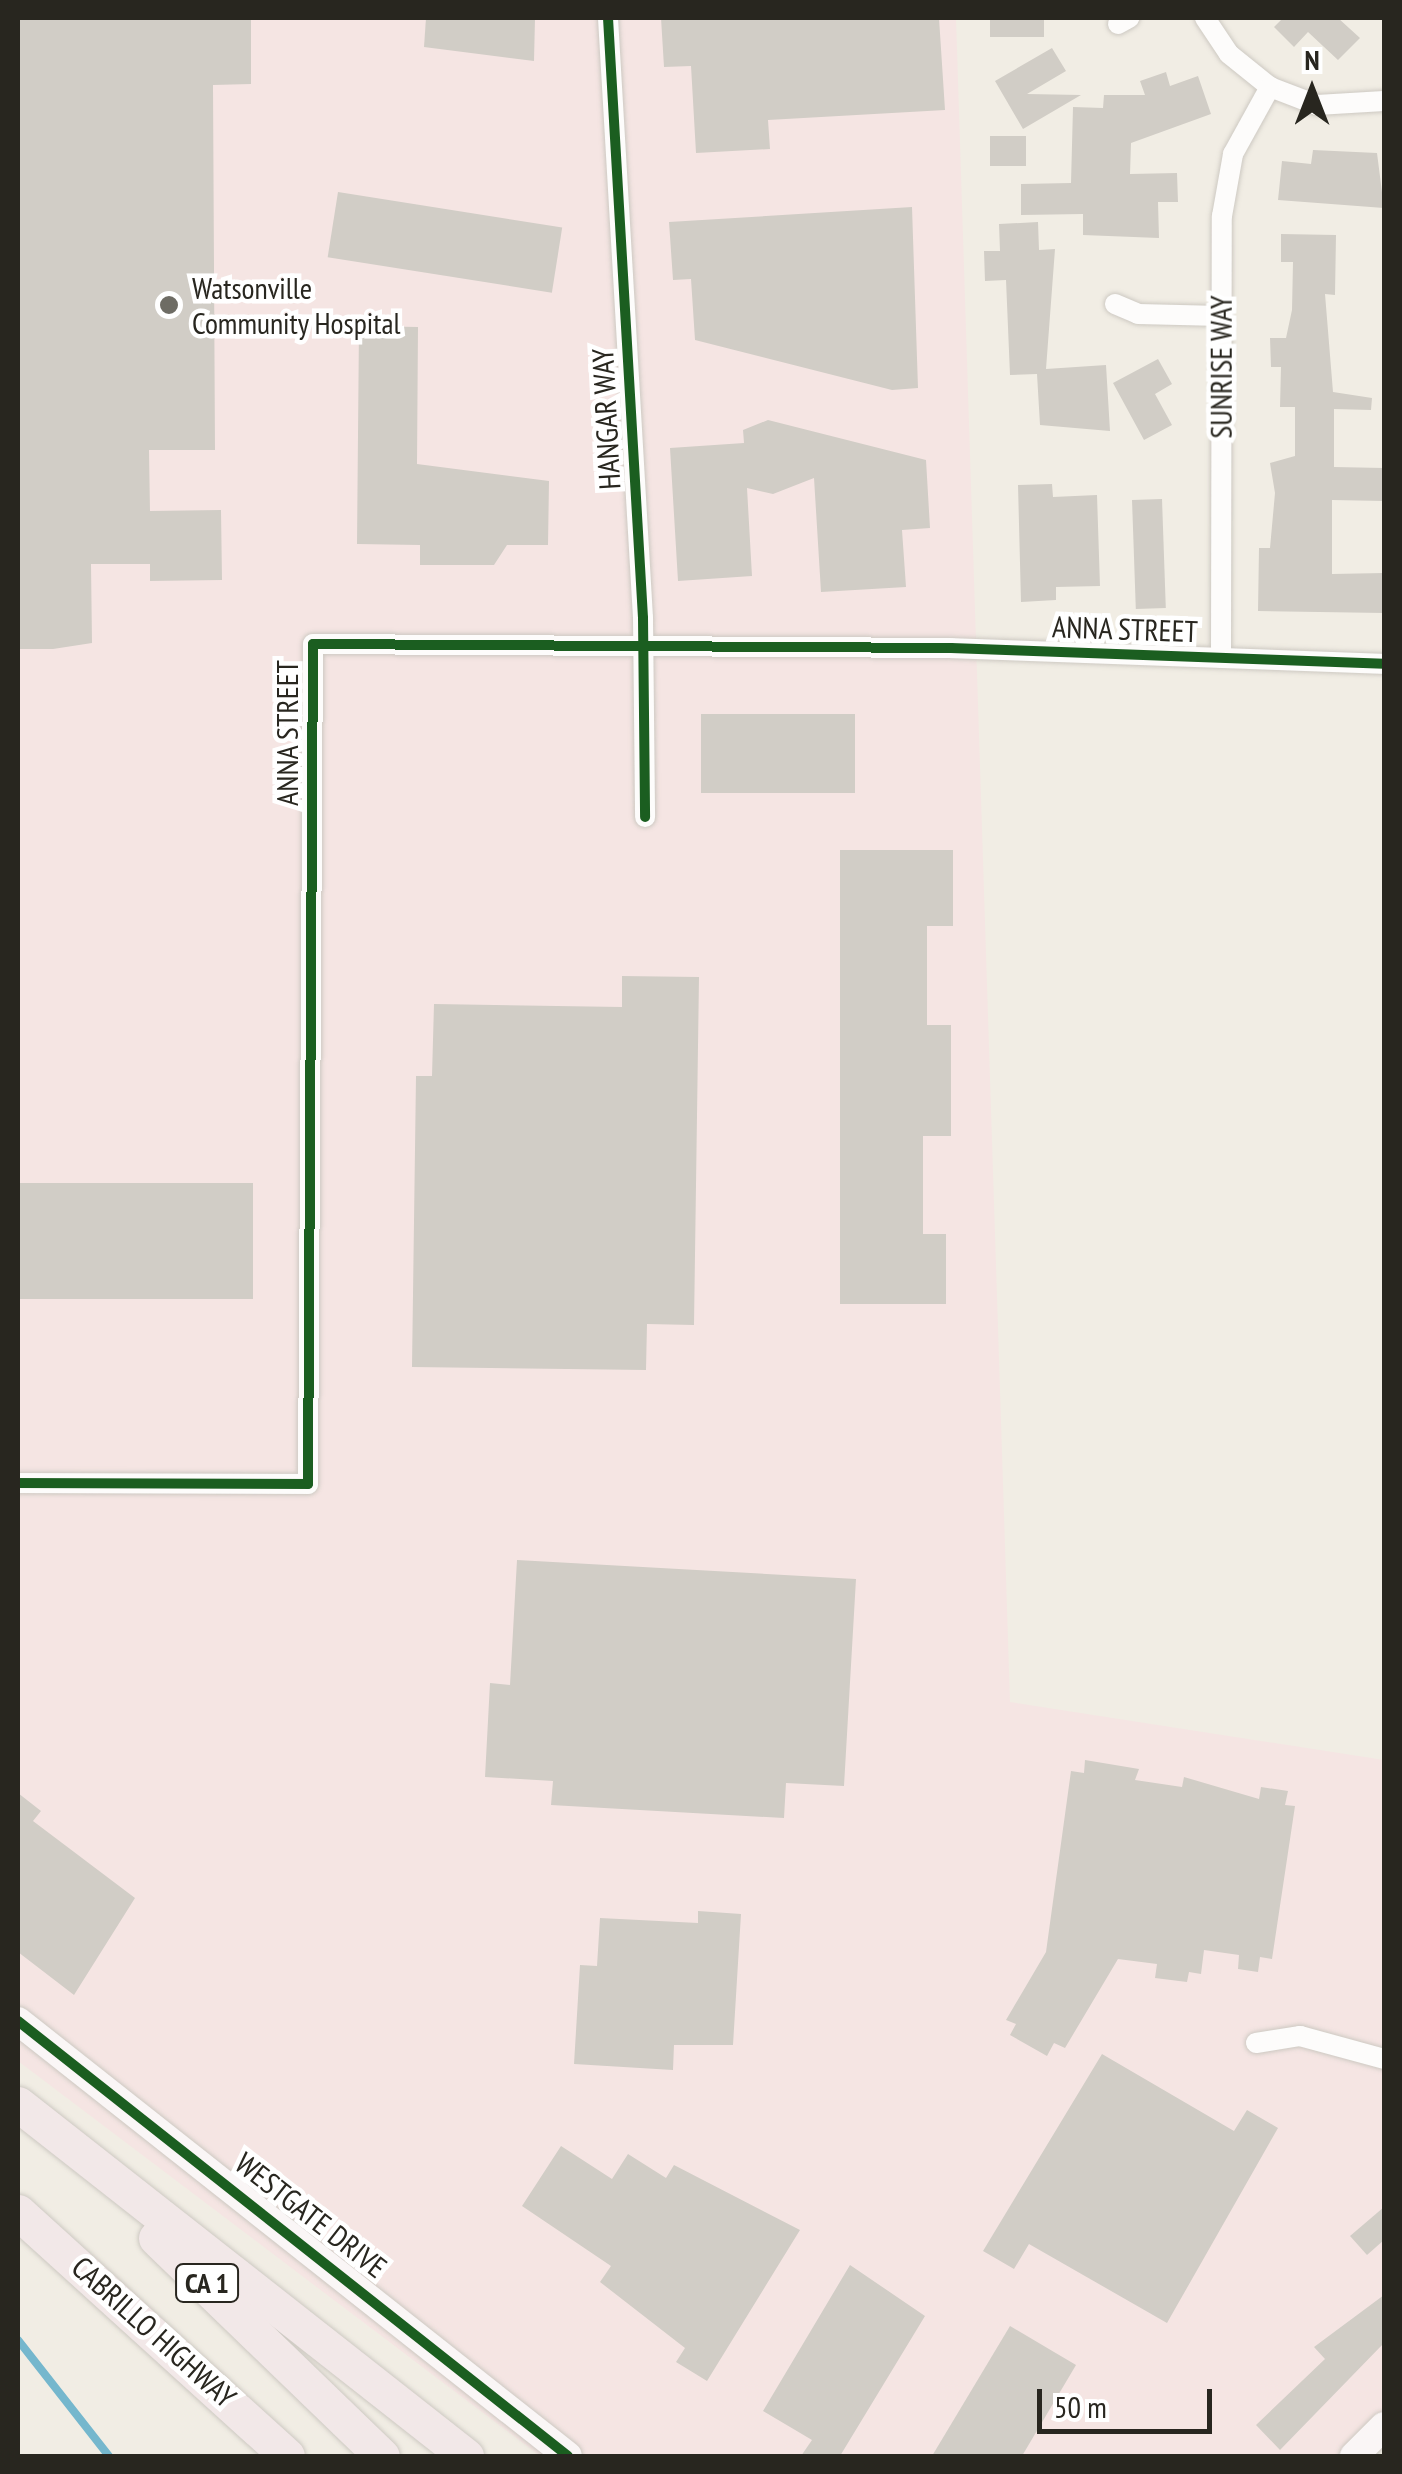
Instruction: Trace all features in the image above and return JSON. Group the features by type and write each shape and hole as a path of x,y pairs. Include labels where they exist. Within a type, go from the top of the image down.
{"highway":[{"path":"18,2104 466,2456"},
{"name":"CA 1","path":"18,2124 208,2284 382,2456"},
{"name":"CABRILLO HIGHWAY","path":"18,2212 287,2456"}],"street":[{"name":"HANGAR WAY","path":"608,18 644,646 645,817"},
{"path":"1205,18 1229,54 1270,87 1328,106 1384,101"},
{"name":"SUNRISE WAY","path":"1222,658 1221,316 1228,172 1270,87"},
{"path":"1115,304 1138,314 1221,316"},
{"name":"ANNA STREET","path":"18,1483 308,1484 313,644 644,646 1384,664"},
{"name":"WESTGATE DRIVE","path":"18,2021 568,2456"},
{"path":"1256,2043 1300,2036 1384,2059"},
{"path":"1354,2456 1384,2426"}],"shaded area":[{"path":"18,18 956,18 1010,1702 1384,1760 1384,2439 1367,2456 540,2456 18,2061"}],"building":[{"path":"18,18 251,18 251,84 213,85 215,450 149,450 150,511 221,510 222,580 150,581 150,564 91,564 92,643 53,649 18,649"},
{"path":"426,18 535,18 534,61 424,47"},
{"path":"661,18 939,18 945,110 768,120 770,149 696,153 691,66 664,67"},
{"path":"990,18 1044,18 1044,37 990,37"},
{"path":"1283,18 1338,18 1360,38 1338,60 1308,32 1294,47 1274,27"},
{"path":"1052,48 1066,71 1027,94 1081,95 1023,129 995,81"},
{"path":"1166,72 1170,86 1198,76 1211,114 1131,143 1130,174 1177,173 1178,202 1158,202 1159,238 1083,235 1083,214 1021,215 1021,184 1071,183 1073,107 1103,108 1104,95 1145,95 1140,81"},
{"path":"990,136 1026,136 1026,166 990,166"},
{"path":"1313,150 1377,153 1384,208 1278,200 1282,161 1311,164"},
{"path":"338,192 562,228 552,293 328,257"},
{"path":"912,207 918,388 892,390 695,340 691,279 673,280 669,222"},
{"path":"1038,222 1039,250 1055,249 1046,369 1106,365 1110,431 1040,425 1037,374 1010,375 1006,280 985,281 984,251 1000,251 999,224"},
{"path":"1281,234 1336,235 1335,295 1325,294 1333,392 1372,398 1371,410 1334,409 1334,467 1384,468 1384,501 1332,500 1332,574 1384,573 1384,613 1258,611 1259,548 1270,548 1275,493 1270,463 1295,456 1295,407 1280,407 1281,367 1271,367 1270,338 1286,338 1292,310 1293,262 1281,262"},
{"path":"359,326 418,327 417,464 549,481 548,545 507,545 494,565 420,565 420,545 357,544"},
{"path":"1158,359 1172,384 1155,394 1172,425 1144,440 1113,383"},
{"path":"768,420 926,460 930,528 902,530 906,587 821,592 814,478 773,494 747,488 752,576 678,581 670,448 744,443 743,430"},
{"path":"1052,484 1053,497 1097,495 1100,586 1056,587 1056,600 1021,602 1018,485"},
{"path":"1162,499 1166,608 1136,609 1132,500"},
{"path":"701,714 855,714 855,793 701,793"},
{"path":"840,850 953,850 953,926 927,926 927,1025 951,1025 951,1136 923,1136 923,1234 946,1234 946,1304 840,1304"},
{"path":"622,976 699,977 694,1325 647,1324 646,1370 412,1367 416,1076 432,1076 434,1004 622,1007"},
{"path":"18,1183 253,1183 253,1299 18,1299"},
{"path":"517,1560 856,1579 844,1786 786,1783 784,1818 551,1805 553,1781 485,1777 490,1683 510,1685"},
{"path":"1085,1760 1139,1769 1135,1780 1182,1787 1184,1777 1259,1799 1261,1787 1288,1791 1285,1805 1295,1806 1272,1959 1260,1957 1258,1972 1238,1969 1239,1955 1204,1950 1201,1974 1189,1972 1187,1982 1155,1978 1157,1964 1118,1959 1065,2048 1054,2043 1047,2056 1010,2035 1016,2024 1006,2020 1046,1952 1071,1771 1084,1773"},
{"path":"18,1793 41,1811 33,1821 135,1898 74,1995 18,1952"},
{"path":"698,1911 741,1914 733,2045 674,2045 673,2070 574,2064 580,1965 597,1966 600,1918 698,1923"},
{"path":"1102,2054 1234,2131 1247,2110 1278,2128 1167,2323 1029,2244 1014,2269 983,2251"},
{"path":"561,2146 612,2179 628,2154 666,2178 674,2165 800,2230 707,2381 676,2362 685,2348 600,2282 611,2266 522,2206"},
{"path":"1384,2207 1384,2240 1367,2255 1350,2236"},
{"path":"850,2265 925,2316 840,2456 801,2456 812,2440 763,2411"},
{"path":"1384,2295 1384,2343 1280,2450 1256,2425 1325,2359 1314,2347"},
{"path":"1010,2326 1076,2365 1022,2456 932,2456"}],"waterway":[{"path":"18,2340 109,2456"}],"cycle path":[{"path":"608,18 643,618 645,817"},
{"path":"18,1483 308,1484 313,644 951,648 1384,664"},
{"path":"18,2021 568,2456"}],"place":[{"name":"Watsonville Community Hospital","path":"169,305"}]}
